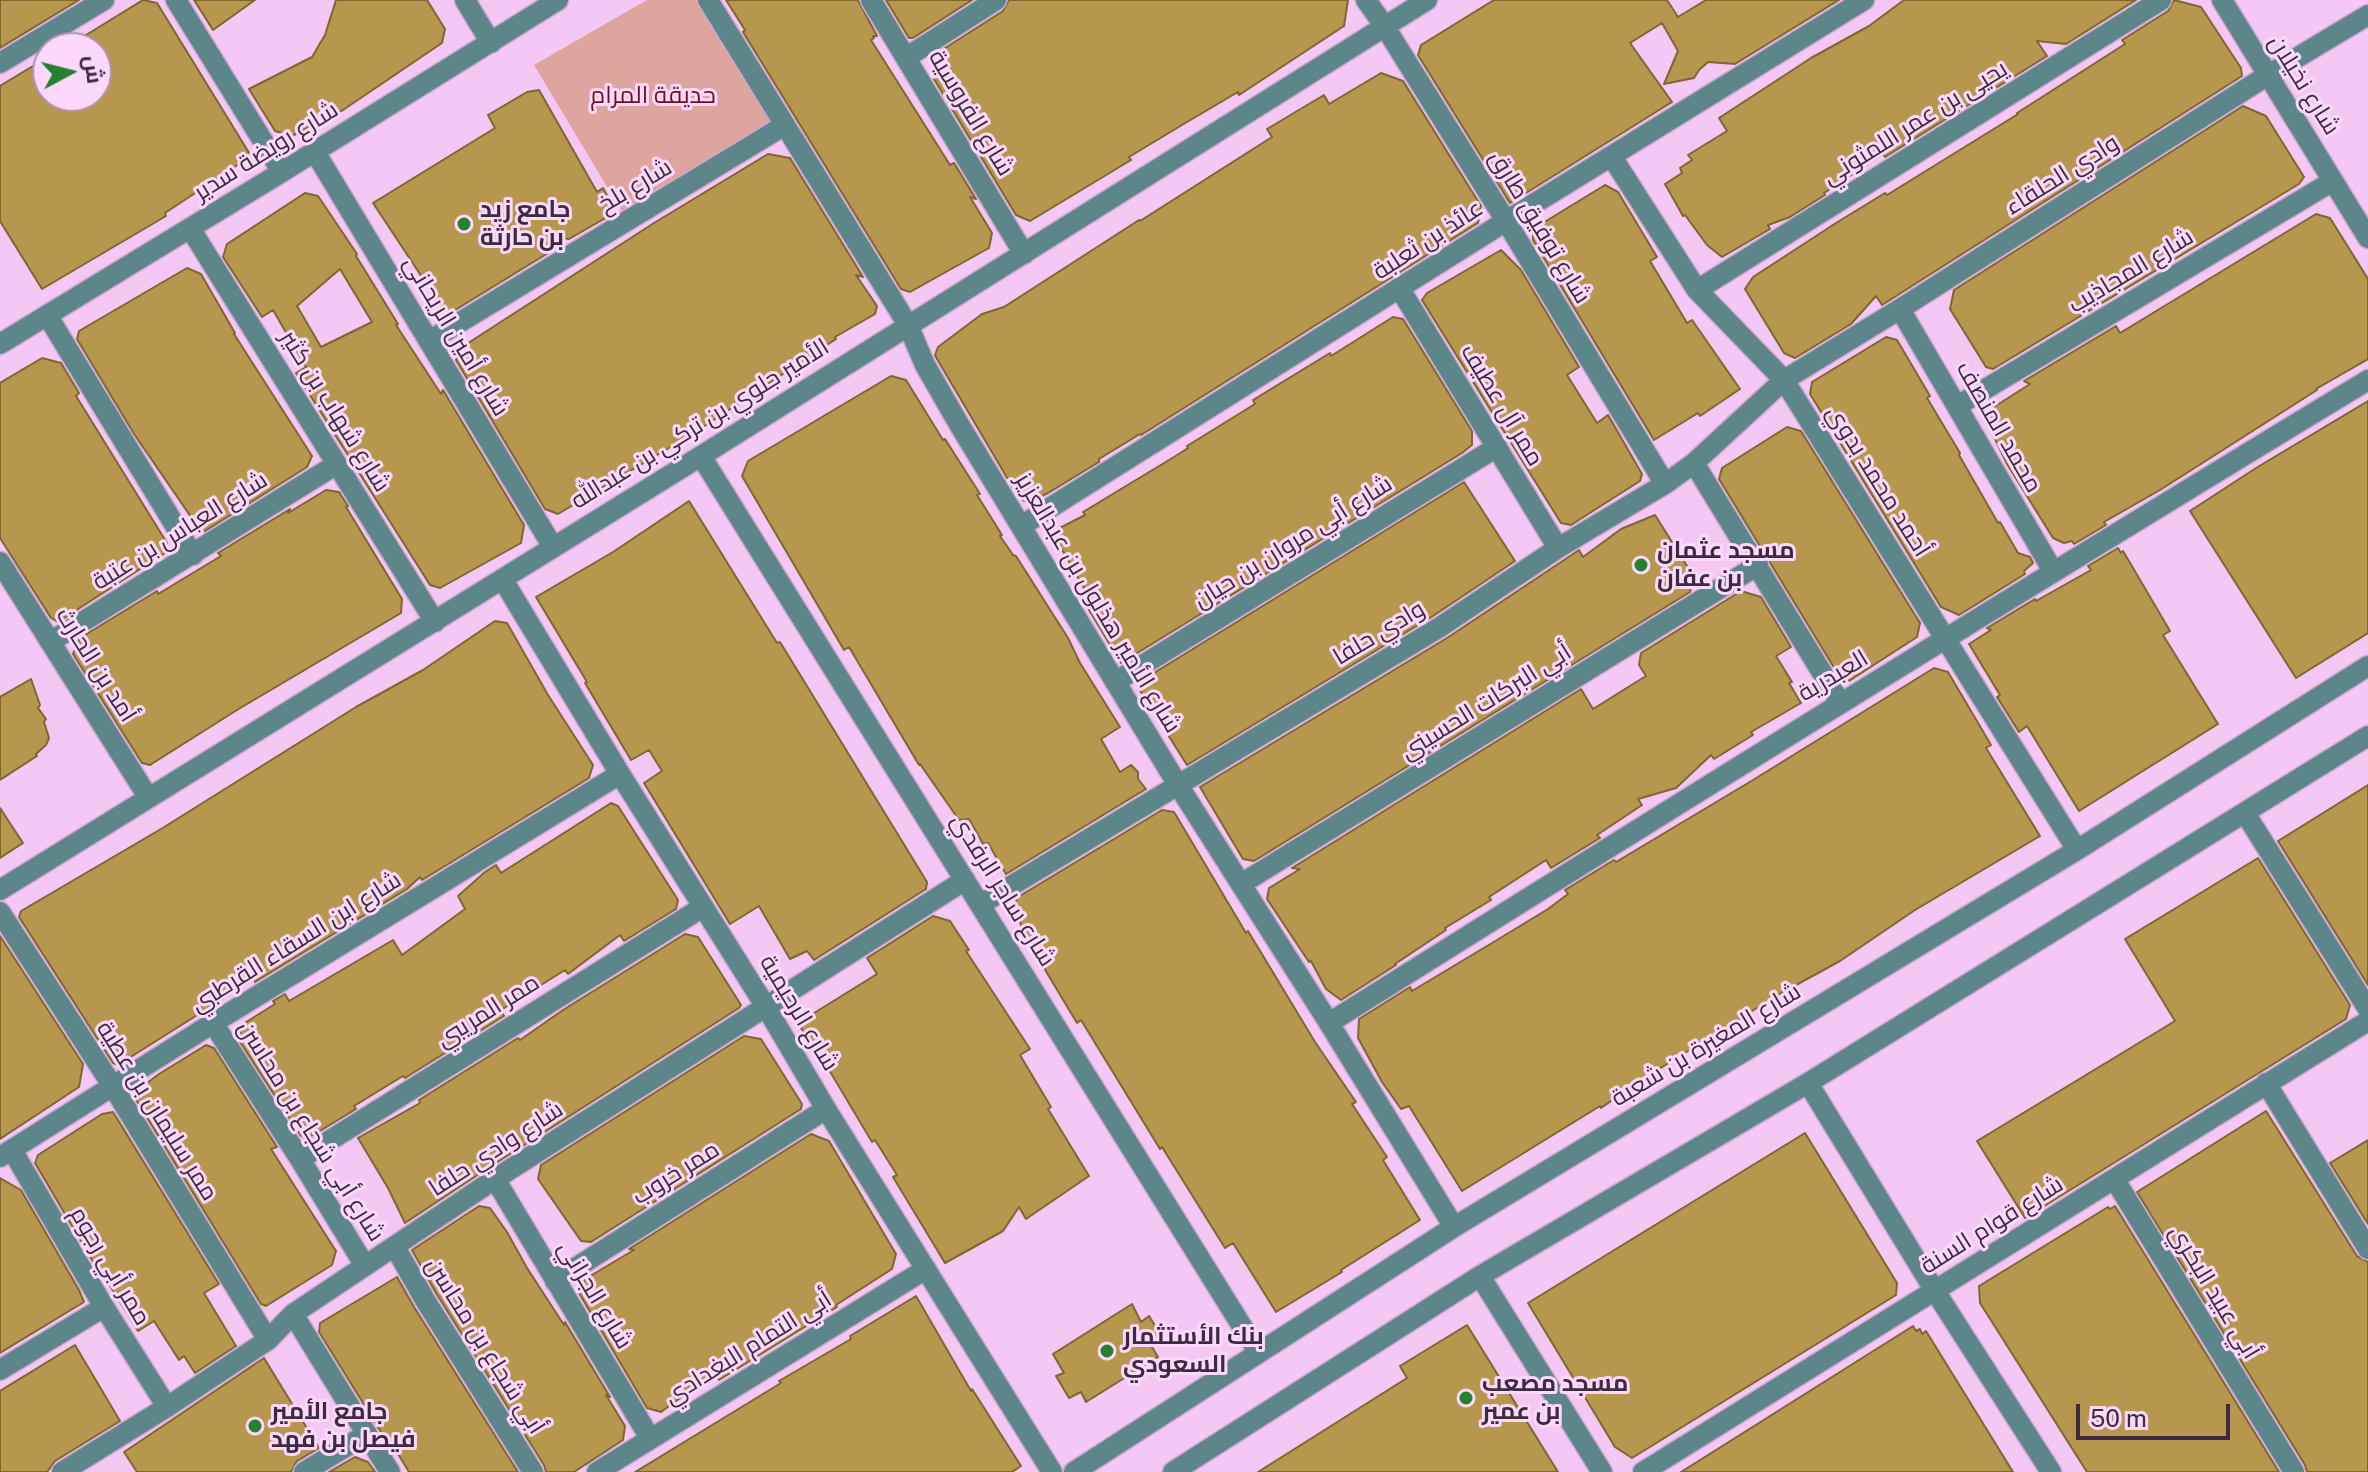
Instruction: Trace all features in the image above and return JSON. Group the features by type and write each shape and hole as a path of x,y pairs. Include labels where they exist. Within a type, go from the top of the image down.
{"street":[{"path":"0,63 104,0"},
{"path":"176,0 282,172"},
{"path":"465,0 491,43"},
{"name":"شارع رويضة سدير","path":"0,344 558,0"},
{"name":"شارع الأمير هذلول بن عبدالعزيز","path":"708,0 908,325 925,365 946,402 1115,682 1454,1227"},
{"name":"شارع الفروسية","path":"871,0 1024,254"},
{"path":"907,57 996,0"},
{"name":"شارع توفيق طارق","path":"1366,0 1506,221 1665,484"},
{"name":"الأمير جلوي بن تركي بن عبدالله","path":"0,890 503,580 1427,0"},
{"name":"عائذ بن ثعلبة","path":"1021,526 1864,0"},
{"name":"يحيى بن عمر اللمثوني","path":"1697,290 2161,0"},
{"name":"شارع نخيلان","path":"2222,0 2368,238"},
{"name":"وادي الحلقاء","path":"1784,380 2368,15"},
{"name":"شارع بلخ","path":"429,341 785,125"},
{"name":"شارع أمين الريحاني","path":"315,152 553,547"},
{"name":"أحمد محمد بدوي","path":"1612,157 1697,290 1784,380 2077,850"},
{"name":"شارع المجاذيب","path":"1957,406 2333,181"},
{"name":"شارع شهاب بن كثير","path":"190,228 435,622"},
{"name":"ممر آل عطيف","path":"1400,289 1558,548"},
{"name":"محمد المنصف","path":"1900,309 2053,571"},
{"path":"47,315 193,555"},
{"name":"وادي حلفا","path":"981,904 1440,627 1558,548 1665,484 1694,463 1784,380"},
{"name":"العبدرية","path":"1329,1023 1840,702 2368,380"},
{"name":"شارع أبي مروان بن حيان","path":"1115,682 1497,447"},
{"name":"شارع ساجر الرفدي","path":"701,456 1258,1352"},
{"path":"1694,463 1840,702"},
{"name":"شارع العباس بن عتبة","path":"50,642 337,464"},
{"name":"أمد بن الحارث","path":"0,562 148,797"},
{"name":"أبي البركات الحسيني","path":"1241,884 1758,565"},
{"name":"شارع الرحيمية","path":"503,580 1052,1472"},
{"name":"شارع المغيرة بن شعبة","path":"1074,1472 1454,1227 2077,850 2368,666"},
{"path":"1173,1472 1480,1276 1808,1083 2368,736"},
{"name":"شارع ابن السقاء القرطبي","path":"6,1154 112,1085 620,774"},
{"path":"2245,813 2368,1009"},
{"name":"شارع وادي حلفا","path":"62,1472 268,1340 293,1314 495,1179 965,880"},
{"name":"ممر المريبي","path":"300,1159 703,907"},
{"name":"ممر سليمان بن عطية","path":"0,912 112,1085 268,1340"},
{"name":"شارع قوام السنة","path":"1643,1472 2368,1021"},
{"name":"شارع أبي شجاع بن محاسن","path":"213,1023 365,1266"},
{"path":"1808,1083 1935,1291 2051,1472"},
{"path":"2266,1083 2368,1249"},
{"name":"ممر خروب","path":"555,1281 826,1109"},
{"name":"ممر أبي رجوم","path":"6,1154 167,1407"},
{"name":"شارع الجراني","path":"495,1179 650,1438"},
{"name":"أبي عبيد البكري","path":"2115,1180 2294,1472"},
{"name":"أبي شجاع بن محاسن","path":"395,1247 533,1472"},
{"name":"أبي التمام البغدادي","path":"597,1472 926,1269"},
{"path":"1480,1276 1602,1472"},
{"path":"0,1370 104,1307"},
{"path":"293,1314 390,1472"},
{"path":"304,1472 367,1434"}],"green space":[{"name":"حديقة المرام","path":"647,0 698,0 774,121 624,215 534,65"}],"building":[{"path":"0,0 79,0 0,48"},
{"path":"143,0 157,3 251,156 165,213 166,216 42,289 0,221 0,86 32,67 32,112 112,112 112,32 91,32"},
{"path":"194,0 255,0 213,30"},
{"path":"336,0 427,0 445,29 442,43 343,110 292,136 275,131 249,89 312,57 325,35"},
{"path":"726,0 858,0 877,36 871,40 950,165 954,163 976,199 970,197 992,233 989,248 910,292 901,289"},
{"path":"886,0 972,0 909,38"},
{"path":"1009,0 1348,0 1344,26 1239,95 1238,92 1182,125 1030,221 1016,215 934,79 942,50 1003,11"},
{"path":"1494,0 1667,0 1678,17 1706,0 1839,0 1735,64 1708,62 1694,78 1664,84 1678,51 1662,23 1630,43 1672,102 1510,203 1418,55 1421,45"},
{"path":"1904,0 2136,0 2066,44 2037,41 2047,56 1885,157 1883,154 1790,217 1768,225 1770,229 1722,257 1707,245 1683,216 1665,184 1682,173 1680,168 1692,160 1688,155 1727,131 1719,118 1811,58 1869,26"},
{"path":"2174,0 2201,7 2241,68 2242,76 1882,305 1876,296 1851,324 1795,358 1784,353 1745,289 1753,277 1836,223 2018,114 2125,44 2122,40 2168,11"},
{"path":"1381,73 1403,81 1481,206 1478,223 1048,493 1028,503 1019,498 937,359 938,347 982,314 1004,307 1272,137 1267,129 1324,95 1329,104"},
{"name":"جامع زيد بن حارثة","path":"539,90 597,192 603,188 616,212 569,239 556,237 553,250 447,315 373,203 495,128 488,115 527,92"},
{"path":"2243,106 2266,116 2304,177 2299,184 1993,369 1986,367 1950,309 1954,290"},
{"path":"768,154 790,158 863,277 856,275 877,306 875,314 835,337 694,433 558,514 545,509 456,360 462,347 654,223"},
{"path":"1605,185 1618,192 1657,257 1650,261 1687,323 1692,320 1740,389 1700,416 1698,413 1654,440 1533,240 1533,229"},
{"path":"305,193 318,196 357,254 396,325 441,394 443,390 524,525 521,543 440,588 430,585 296,373 306,367 273,310 262,317 223,257 227,244","holes":["340,269 372,322 321,347 297,306"]},
{"path":"2316,214 2330,218 2368,279 2368,359 2104,522 2106,525 2074,544 2053,538 2007,464 1987,422 1994,407 2030,384 2024,381 2116,326 2120,333"},
{"path":"1501,250 1521,270 1579,367 1567,375 1597,423 1608,415 1642,474 1640,481 1571,525 1561,523 1422,300 1427,293"},
{"path":"187,268 201,274 234,334 312,456 307,467 202,533 134,434 77,339 79,331"},
{"path":"1393,317 1403,319 1472,431 1472,445 1121,663 1086,605 1092,602 1052,532 1085,515 1083,512 1255,404 1253,400"},
{"path":"1886,337 1897,340 1998,523 2018,553 2030,557 2033,563 2024,571 2025,574 1959,615 1941,607 1810,394 1812,382"},
{"path":"42,358 61,363 79,393 76,396 167,543 165,553 58,622 51,618 0,538 0,383"},
{"path":"891,376 906,380 980,494 977,495 1000,536 1068,638 1120,727 1101,739 1120,772 1131,765 1146,789 1006,874 969,819 959,820 919,765 849,647 844,650 742,476 748,461"},
{"path":"2368,401 2368,633 2296,678 2190,511"},
{"path":"1787,427 1801,431 1920,623 1917,637 1849,681 1841,679 1719,479 1722,468"},
{"path":"1464,482 1515,561 1433,616 1187,765 1136,684"},
{"path":"326,490 339,492 348,506 402,599 401,613 150,765 142,763 73,654 80,638 157,591 158,594 221,556 218,553"},
{"path":"689,501 777,643 780,642 927,882 926,889 814,960 807,951 790,959 759,906 730,924 644,783 662,771 649,750 631,760 536,597 613,552"},
{"path":"1655,515 1694,577 1690,592 1254,861 1243,859 1200,787 1447,638 1579,550 1583,557 1621,529"},
{"path":"2118,548 2121,553 2123,551 2170,631 2163,635 2218,724 2079,811 2027,726 2019,732 1969,644 1991,630 1987,628 2091,570 2088,566"},
{"path":"1741,591 1761,597 1791,647 1776,656 1801,703 1751,732 1753,735 1714,759 1711,755 1676,788 1638,799 1642,805 1597,835 1600,838 1551,868 1546,860 1341,1000 1326,989 1311,961 1267,899 1269,888 1300,869 1292,868 1581,689 1593,709 1646,676 1639,665 1641,653"},
{"path":"495,621 507,623 593,765 589,778 422,880 420,877 407,889 255,982 256,978 118,1065 113,1063 19,917 21,911 161,829 356,707 423,670"},
{"path":"1934,668 1948,672 1991,745 1986,748 2040,836 1462,1191 1409,1106 1401,1109 1382,1082 1358,1038 1359,1019 1410,987 1412,991 1548,909 1568,894 1565,890 1753,780"},
{"path":"31,679 40,705 38,708 46,719 44,722 49,738 37,756 0,780 0,697"},
{"path":"2368,785 2368,985 2278,841"},
{"path":"611,803 618,806 678,900 676,909 624,941 620,935 568,974 565,970 501,1010 504,1016 354,1106 356,1109 305,1140 238,1039 243,1024 285,994 289,1001 393,940 402,955 465,909 458,896 485,872 496,865 501,873"},
{"path":"0,808 23,843 0,858"},
{"path":"1162,810 1174,812 1246,933 1248,931 1315,1042 1356,1102 1352,1104 1387,1157 1383,1160 1420,1220 1276,1312 1233,1243 1225,1248 1081,1020 1077,1023 1012,908 1018,897"},
{"path":"2258,858 2350,1005 2346,1019 2025,1218 1977,1141 2175,1021 2125,939"},
{"path":"933,916 950,921 1030,1049 1020,1055 1051,1107 1048,1109 1089,1176 1026,1219 1019,1207 1003,1231 945,1263 893,1177 897,1175 875,1140 872,1142 798,1023 877,974 867,958"},
{"path":"685,934 698,937 741,1005 739,1008 405,1223 358,1138 420,1103 419,1100 518,1038 520,1040"},
{"path":"0,936 83,1064 79,1087 0,1139"},
{"path":"744,1036 761,1039 802,1104 801,1109 591,1242 581,1241 538,1179 541,1165"},
{"path":"206,1045 214,1048 277,1147 271,1149 336,1251 332,1265 266,1306 261,1304 135,1098 138,1090 159,1074"},
{"path":"2266,1111 2357,1256 2368,1262 2368,1472 2307,1472 2137,1192"},
{"path":"113,1112 219,1284 204,1293 236,1346 195,1373 184,1356 179,1360 154,1321 138,1331 102,1277 35,1163 38,1155 102,1114"},
{"path":"1805,1133 1897,1283 1896,1295 1632,1458 1615,1447 1528,1303"},
{"path":"811,1134 829,1141 896,1254 892,1269 719,1380 715,1373 661,1412 647,1408 579,1293 585,1279"},
{"path":"2368,1140 2368,1224 2330,1163"},
{"path":"0,1178 21,1190 84,1302 0,1353"},
{"path":"479,1206 490,1208 507,1232 564,1325 565,1322 625,1426 623,1440 574,1472 546,1472 412,1250"},
{"path":"2115,1206 2279,1472 2087,1472 1980,1303 1979,1286 2108,1207"},
{"path":"397,1277 518,1472 409,1472 389,1439 386,1440 319,1332 320,1323"},
{"path":"916,1296 971,1391 1021,1466 1012,1472 635,1472 781,1383 779,1381"},
{"name":"بنك الأستثمار السعودي","path":"1132,1304 1141,1322 1149,1316 1164,1340 1152,1347 1158,1357 1086,1402 1081,1392 1069,1398 1056,1376 1064,1373 1053,1354"},
{"path":"1467,1325 1558,1472 1258,1472 1407,1378 1400,1366"},
{"path":"1913,1326 1916,1331 1920,1329 1922,1334 1926,1331 2013,1472 1681,1472"},
{"path":"75,1345 120,1421 55,1461 47,1472 0,1472 0,1391"},
{"name":"جامع الأمير فيصل بن فهد","path":"264,1358 319,1448 297,1461 291,1472 137,1472 124,1452"},
{"path":"355,1457 368,1462 375,1472 329,1472"}],"place":[{"name":"جامع زيد بن حارثة","path":"464,224"},
{"name":"مسجد عثمان بن عفان","path":"1641,565"},
{"name":"بنك الأستثمار السعودي","path":"1107,1351"},
{"name":"مسجد مصعب بن عمير","path":"1466,1398"},
{"name":"جامع الأمير فيصل بن فهد","path":"255,1426"}]}
